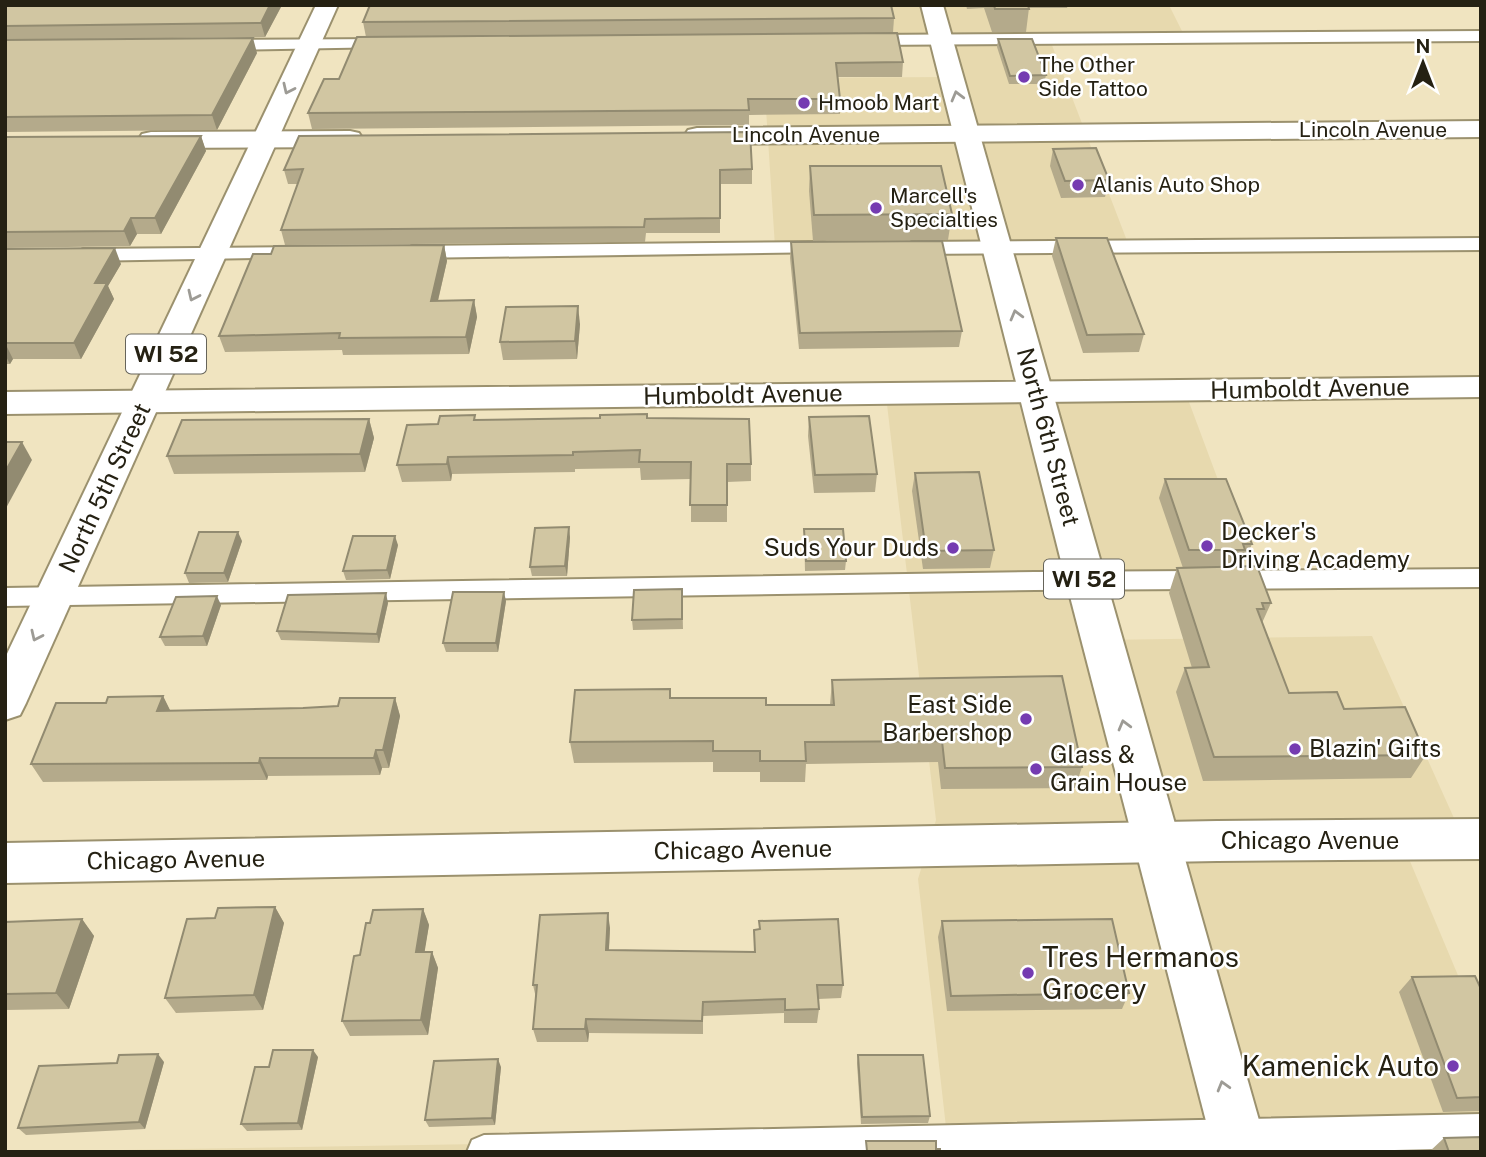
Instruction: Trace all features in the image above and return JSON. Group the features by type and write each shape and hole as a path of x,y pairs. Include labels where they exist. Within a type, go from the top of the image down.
{"street":[{"name":"North 5th Street","path":"5,703 327,5"},
{"name":"North 6th Street","path":"937,23 1085,581 1239,1144"},
{"name":"Lincoln Avenue","path":"675,136 1481,129"},
{"path":"126,141 370,139"},
{"name":"Humboldt Avenue","path":"5,403 1481,387"},
{"name":"Chicago Avenue","path":"5,863 1481,839"}],"lane":[{"path":"855,40 937,23 1481,36"},
{"path":"208,46 395,44"},
{"path":"893,248 1481,244"},
{"path":"388,252 840,248"},
{"path":"61,255 319,253"},
{"path":"5,597 1481,578"},
{"path":"484,1152 1239,1144 1481,1131"}],"shaded area":[{"path":"763,5 1169,5 1186,39 1050,40 1129,246 775,247 764,78 950,77 940,39 765,40"},
{"path":"1186,394 1252,571 1084,573 1101,640 1372,636 1458,827 1396,828 1481,1030 1481,1152 5,1152 947,1136 918,879 936,820 886,396"}],"building":[{"path":"5,5 270,5 261,23 5,26"},
{"path":"370,5 891,5 894,18 363,22"},
{"path":"994,5 1028,5 1029,9 995,9"},
{"path":"897,33 903,62 836,63 840,99 748,99 749,110 308,113 324,79 339,79 357,37"},
{"path":"253,38 212,115 5,117 5,40"},
{"path":"998,39 1032,39 1046,75 1010,76"},
{"path":"750,132 752,169 720,170 720,218 645,219 644,227 281,230 303,169 284,170 299,136"},
{"path":"201,136 155,218 131,218 124,231 5,232 5,137"},
{"path":"1096,148 1109,180 1065,181 1053,149"},
{"path":"810,166 941,166 952,214 814,215"},
{"path":"1056,238 1107,238 1144,334 1087,335"},
{"path":"942,241 962,331 800,333 791,242"},
{"path":"444,245 431,301 474,300 466,337 339,338 340,333 219,336 253,254 271,254 274,246"},
{"path":"115,248 95,283 107,283 74,343 5,343 5,249"},
{"path":"578,306 575,341 500,342 506,307"},
{"path":"647,414 647,418 749,419 751,464 727,464 727,505 690,505 691,462 639,462 640,450 573,452 573,455 448,457 447,464 397,465 407,425 438,424 440,416 475,415 474,420 600,418 600,415"},
{"path":"869,416 877,474 815,475 809,417"},
{"path":"369,419 360,454 167,456 182,420"},
{"path":"5,442 22,442 5,472"},
{"name":"Suds Your Duds","path":"979,472 994,550 926,551 915,473"},
{"path":"1165,479 1226,479 1252,544 1243,544 1245,550 1189,550"},
{"path":"569,527 565,566 530,567 535,528"},
{"path":"804,529 843,529 846,561 806,561"},
{"path":"199,532 238,532 224,573 185,573"},
{"path":"353,536 395,536 387,570 343,571"},
{"path":"1257,566 1271,603 1262,603 1264,609 1257,609 1289,693 1337,692 1344,709 1405,707 1426,755 1214,757 1185,668 1209,667 1177,568"},
{"path":"682,589 682,619 632,620 634,590"},
{"path":"453,592 504,592 496,643 443,643"},
{"path":"386,593 377,634 277,631 288,595"},
{"path":"217,596 203,636 160,637 176,597"},
{"path":"1062,676 1082,767 945,768 942,741 805,742 806,761 760,761 760,751 713,751 713,741 570,742 575,690 670,689 670,698 766,698 766,705 834,705 832,680"},
{"path":"163,696 157,711 303,708 338,706 340,698 395,698 383,750 376,750 374,758 260,758 259,763 31,764 56,703 106,703 108,697"},
{"path":"275,907 254,995 165,998 187,919 215,918 218,908"},
{"path":"423,909 416,952 432,952 421,1020 342,1021 354,956 360,955 366,923 370,923 373,910"},
{"path":"608,913 606,950 755,952 754,930 760,929 759,921 838,919 843,985 817,985 819,1009 785,1010 785,999 703,1002 702,1021 586,1019 585,1029 533,1029 537,985 533,985 540,915"},
{"path":"82,919 56,993 5,994 5,922"},
{"name":"Tres Hermanos Grocery","path":"1112,919 1129,993 951,996 942,921"},
{"name":"Kamenick Auto","path":"1475,976 1481,989 1481,1097 1457,1098 1412,977"},
{"path":"273,1050 313,1050 298,1123 241,1124 255,1067 269,1067"},
{"path":"158,1054 139,1122 18,1128 39,1066 117,1063 119,1055"},
{"path":"858,1055 923,1055 930,1116 862,1117"},
{"path":"498,1059 492,1118 425,1120 434,1061"},
{"path":"1481,1137 1481,1152 1449,1152 1444,1138"},
{"path":"866,1141 936,1141 936,1149 940,1149 940,1152 858,1152 867,1151"}],"place":[{"name":"The Other Side Tattoo","path":"1024,77"},
{"name":"Hmoob Mart","path":"804,103"},
{"name":"Alanis Auto Shop","path":"1078,185"},
{"name":"Marcell's Specialties","path":"876,208"},
{"name":"Decker's Driving Academy","path":"1207,546"},
{"name":"Suds Your Duds","path":"953,548"},
{"name":"East Side Barbershop","path":"1026,719"},
{"name":"Blazin' Gifts","path":"1295,749"},
{"name":"Glass & Grain House","path":"1036,769"},
{"name":"Tres Hermanos Grocery","path":"1028,973"},
{"name":"Kamenick Auto","path":"1453,1066"}]}
